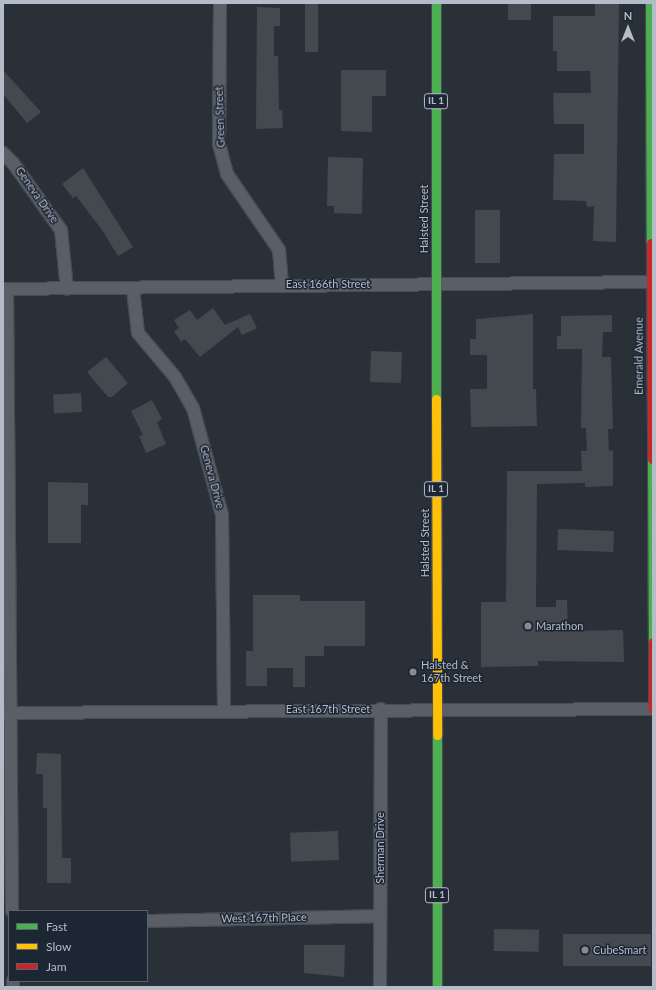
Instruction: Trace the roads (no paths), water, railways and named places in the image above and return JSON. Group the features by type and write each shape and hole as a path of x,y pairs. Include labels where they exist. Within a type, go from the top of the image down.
{"main road":[{"name":"Halsted Street","path":"436,3 437,987"},
{"name":"Emerald Avenue","path":"650,3 653,709"}],"street":[{"name":"Green Street","path":"220,3 219,144 227,174 279,250 282,285"},
{"name":"Geneva Drive","path":"3,153 13,163 62,230 67,289"},
{"name":"East 166th Street","path":"5,290 437,283 652,282"},
{"name":"Geneva Drive","path":"133,289 138,333 175,377 193,408 222,514 224,710"},
{"path":"5,290 8,713 12,910"},
{"name":"East 167th Street","path":"8,713 436,708 653,709"},
{"name":"Sherman Drive","path":"380,987 381,709"},
{"name":"West 167th Place","path":"148,921 380,916"}],"place":[{"name":"Marathon","path":"528,626"},
{"name":"Halsted & 167th Street","path":"413,672"},
{"name":"CubeSmart","path":"585,950"}]}
